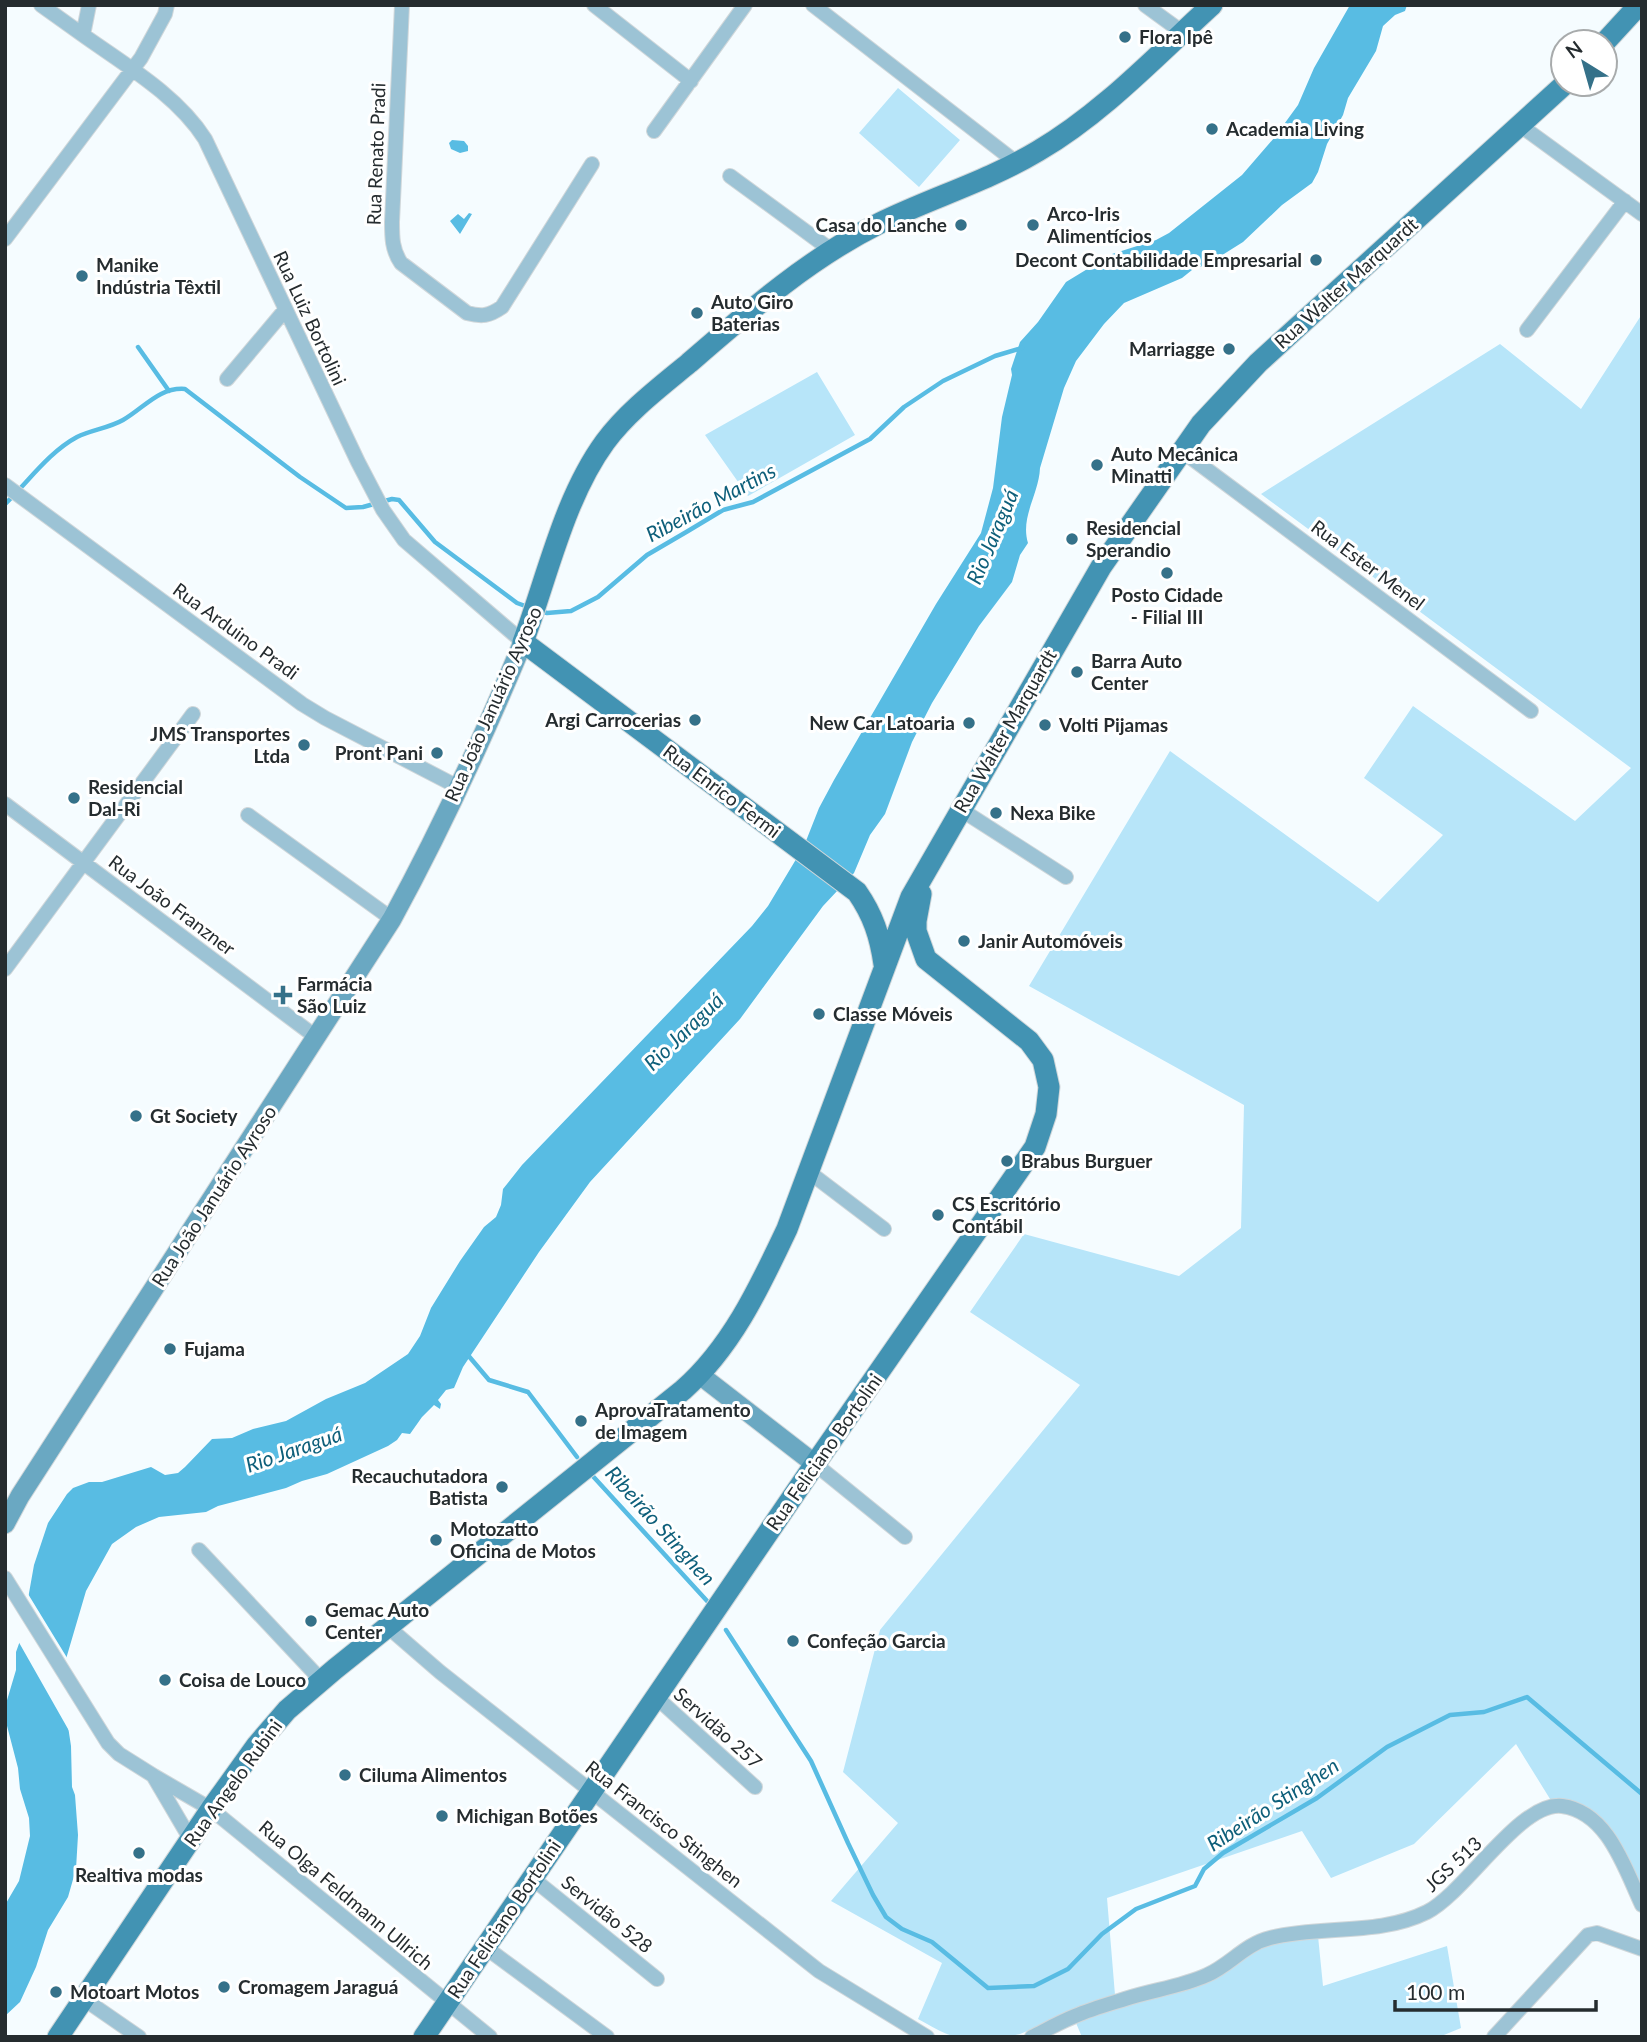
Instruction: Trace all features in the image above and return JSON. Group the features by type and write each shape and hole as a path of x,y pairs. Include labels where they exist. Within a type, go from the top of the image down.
{"main road":[{"name":"Rua João Januário Ayroso","path":"5,1524 28,1484 392,919 458,788 523,642 587,468 605,441 637,408 771,292 831,250 883,221 984,180 1057,139 1091,114 1212,5"},
{"path":"1618,28 1639,5"},
{"name":"Rua Walter Marquardt","path":"585,1468 700,1375 723,1346 765,1276 809,1172 904,911 1101,567 1182,451 1223,398 1258,363 1550,98"},
{"name":"Rua Enrico Fermi","path":"523,642 855,891 873,916 884,966"},
{"path":"926,959 919,942 916,922 927,868"},
{"path":"884,966 906,956 926,959"},
{"name":"Rua Feliciano Bortolini","path":"424,2037 1035,1147 1046,1114 1049,1087 1043,1060 1029,1041 926,959"},
{"path":"700,1375 815,1464"},
{"name":"Rua Angelo Rubini","path":"58,2037 211,1809 276,1722 321,1680 585,1468"}],"street":[{"name":"Rua Luiz Bortolini","path":"41,5 174,102 193,121 205,139 383,510 415,551 523,642"},
{"path":"83,34 89,5"},
{"path":"5,239 132,70 149,45 167,5"},
{"name":"Rua Renato Pradi","path":"402,5 392,222 395,255 401,263 467,313 480,317 490,316 502,307 592,164"},
{"path":"594,5 691,81"},
{"path":"654,131 746,5"},
{"path":"813,5 1017,163"},
{"path":"1145,5 1182,32"},
{"path":"1521,126 1642,214"},
{"path":"730,176 831,250"},
{"path":"1527,330 1625,201"},
{"path":"227,379 285,310"},
{"name":"Rua Ester Menel","path":"1182,451 1531,711"},
{"name":"Rua Arduino Pradi","path":"5,485 302,704 458,788"},
{"path":"5,969 193,714"},
{"name":"Rua João Franzner","path":"5,804 316,1037"},
{"path":"960,810 1066,877"},
{"path":"248,815 392,919"},
{"path":"809,1172 884,1229"},
{"path":"815,1464 905,1537"},
{"path":"199,1550 321,1680"},
{"name":"Rua Olga Feldmann Ullrich","path":"8,1583 101,1732 119,1754 211,1809 490,2037"},
{"name":"Rua Francisco Stinghen","path":"388,1627 440,1672 819,1971 927,2037"},
{"name":"Servidão 257","path":"656,1697 755,1787"},
{"path":"154,1776 191,1840"},
{"name":"JGS 513","path":"1032,2037 1075,2016 1208,1975 1257,1941 1319,1930 1388,1926 1430,1911 1468,1878 1522,1821 1551,1806 1563,1806 1579,1811 1598,1825 1608,1836 1642,1905"},
{"name":"Servidão 528","path":"532,1878 657,1979"},
{"path":"1494,2037 1588,1935 1597,1933 1642,1949"},
{"path":"485,1947 607,2037"},
{"path":"84,1999 139,2037"}],"shaded area":[{"path":"898,88 960,140 919,187 859,133"},
{"path":"1642,314 1642,1917 1626,1876 1595,1828 1575,1813 1555,1807 1516,1744 1414,1844 1331,1878 1302,1831 1107,1898 1115,1995 1020,2034 978,2038 944,2033 918,2019 942,1963 831,1901 898,1823 843,1772 880,1630 1080,1385 970,1312 1024,1234 1179,1276 1241,1228 1244,1105 1029,986 1170,751 1378,902 1443,835 1364,778 1413,706 1575,821 1631,768 1261,494 1500,344 1581,409"},
{"path":"817,372 855,435 748,496 705,435"},
{"path":"1318,1936 1323,1986 1447,1946 1461,2028 1439,2037 1082,2037 1076,2023 1118,2006 1181,1990 1258,1945"}],"water":[{"name":"Rio Jaraguá","path":"1350,5 1407,5 1405,11 1395,15 1383,26 1376,51 1348,98 1312,183 1282,205 1243,242 1182,278 1124,303 1076,361 1064,388 1040,468 1026,524 1028,543 1020,555 1012,582 979,626 932,703 912,742 885,814 870,835 854,873 823,906 740,1019 590,1182 539,1252 463,1367 454,1388 446,1390 438,1400 440,1409 434,1405 410,1434 402,1433 388,1446 327,1474 218,1506 206,1512 159,1517 136,1527 112,1544 86,1591 66,1659 66,1713 78,1835 76,1869 68,1897 48,1930 36,1967 20,2002 5,2016 5,1905 19,1881 30,1836 29,1818 20,1789 5,1707 16,1670 16,1652 34,1565 48,1523 67,1494 73,1488 89,1482 102,1482 151,1467 165,1475 178,1473 212,1439 232,1438 253,1429 286,1421 326,1399 365,1383 408,1354 420,1336 431,1308 460,1261 484,1227 496,1217 503,1189 522,1165 752,926 768,906 804,846 834,780 936,604 981,533 993,488 1011,369 1020,342 1038,322 1066,282 1112,254 1169,233 1242,175 1298,105 1314,68"},
{"path":"452,140 464,141 468,151 460,153 451,149 449,143"},
{"path":"469,213 472,214 460,234 450,221 458,214 464,219"}],"pier":[{"path":"25,1589 69,1661 72,1736 17,1639"}],"waterway":[{"path":"138,347 169,391"},
{"name":"Ribeirão Martins","path":"540,611 571,611 598,597 647,555 723,510 753,502 870,439 904,407 943,381 995,356 1022,348"},
{"name":"Ribeirão Martins","path":"5,504 67,443 123,420 167,391 185,389 300,477 346,508 399,500 435,542 517,603 528,607"},
{"name":"Ribeirão Stinghen","path":"467,1354 489,1380 528,1392 577,1457"},
{"name":"Ribeirão Stinghen","path":"590,1473 708,1602"},
{"name":"Ribeirão Stinghen","path":"726,1630 811,1761 848,1843 886,1917 902,1929 932,1942 988,1988 1034,1986 1068,1969 1102,1934 1136,1909 1195,1886 1204,1869 1223,1853 1317,1798 1387,1747 1450,1715 1484,1712 1527,1697 1642,1794"}],"place":[{"name":"Flora Ipê","path":"1125,37"},
{"name":"Academia Living","path":"1212,129"},
{"name":"Casa do Lanche","path":"961,225"},
{"name":"Arco-Iris Alimentícios","path":"1033,225"},
{"name":"Decont Contabilidade Empresarial","path":"1316,260"},
{"name":"Manike Indústria Têxtil","path":"82,276"},
{"name":"Auto Giro Baterias","path":"697,313"},
{"name":"Marriagge","path":"1229,349"},
{"name":"Auto Mecânica Minatti","path":"1097,465"},
{"name":"Residencial Sperandio","path":"1072,539"},
{"name":"Posto Cidade - Filial III","path":"1167,573"},
{"name":"Barra Auto Center","path":"1077,672"},
{"name":"Argi Carrocerias","path":"695,720"},
{"name":"New Car Latoaria","path":"969,723"},
{"name":"Volti Pijamas","path":"1045,725"},
{"name":"JMS Transportes Ltda","path":"304,745"},
{"name":"Pront Pani","path":"437,753"},
{"name":"Residencial Dal-Ri","path":"74,798"},
{"name":"Nexa Bike","path":"996,813"},
{"name":"Janir Automóveis","path":"964,941"},
{"name":"Farmácia São Luiz","path":"283,995"},
{"name":"Classe Móveis","path":"819,1014"},
{"name":"Gt Society","path":"136,1116"},
{"name":"Brabus Burguer","path":"1007,1161"},
{"name":"CS Escritório Contábil","path":"938,1215"},
{"name":"Fujama","path":"170,1349"},
{"name":"AprovaTratamento de Imagem","path":"581,1421"},
{"name":"Recauchutadora Batista","path":"502,1487"},
{"name":"Motozatto Oficina de Motos","path":"436,1540"},
{"name":"Gemac Auto Center","path":"311,1621"},
{"name":"Confeção Garcia","path":"793,1641"},
{"name":"Coisa de Louco","path":"165,1680"},
{"name":"Ciluma Alimentos","path":"345,1775"},
{"name":"Michigan Botões","path":"442,1816"},
{"name":"Realtiva modas","path":"139,1853"},
{"name":"Cromagem Jaraguá","path":"224,1987"},
{"name":"Motoart Motos","path":"56,1992"}]}
